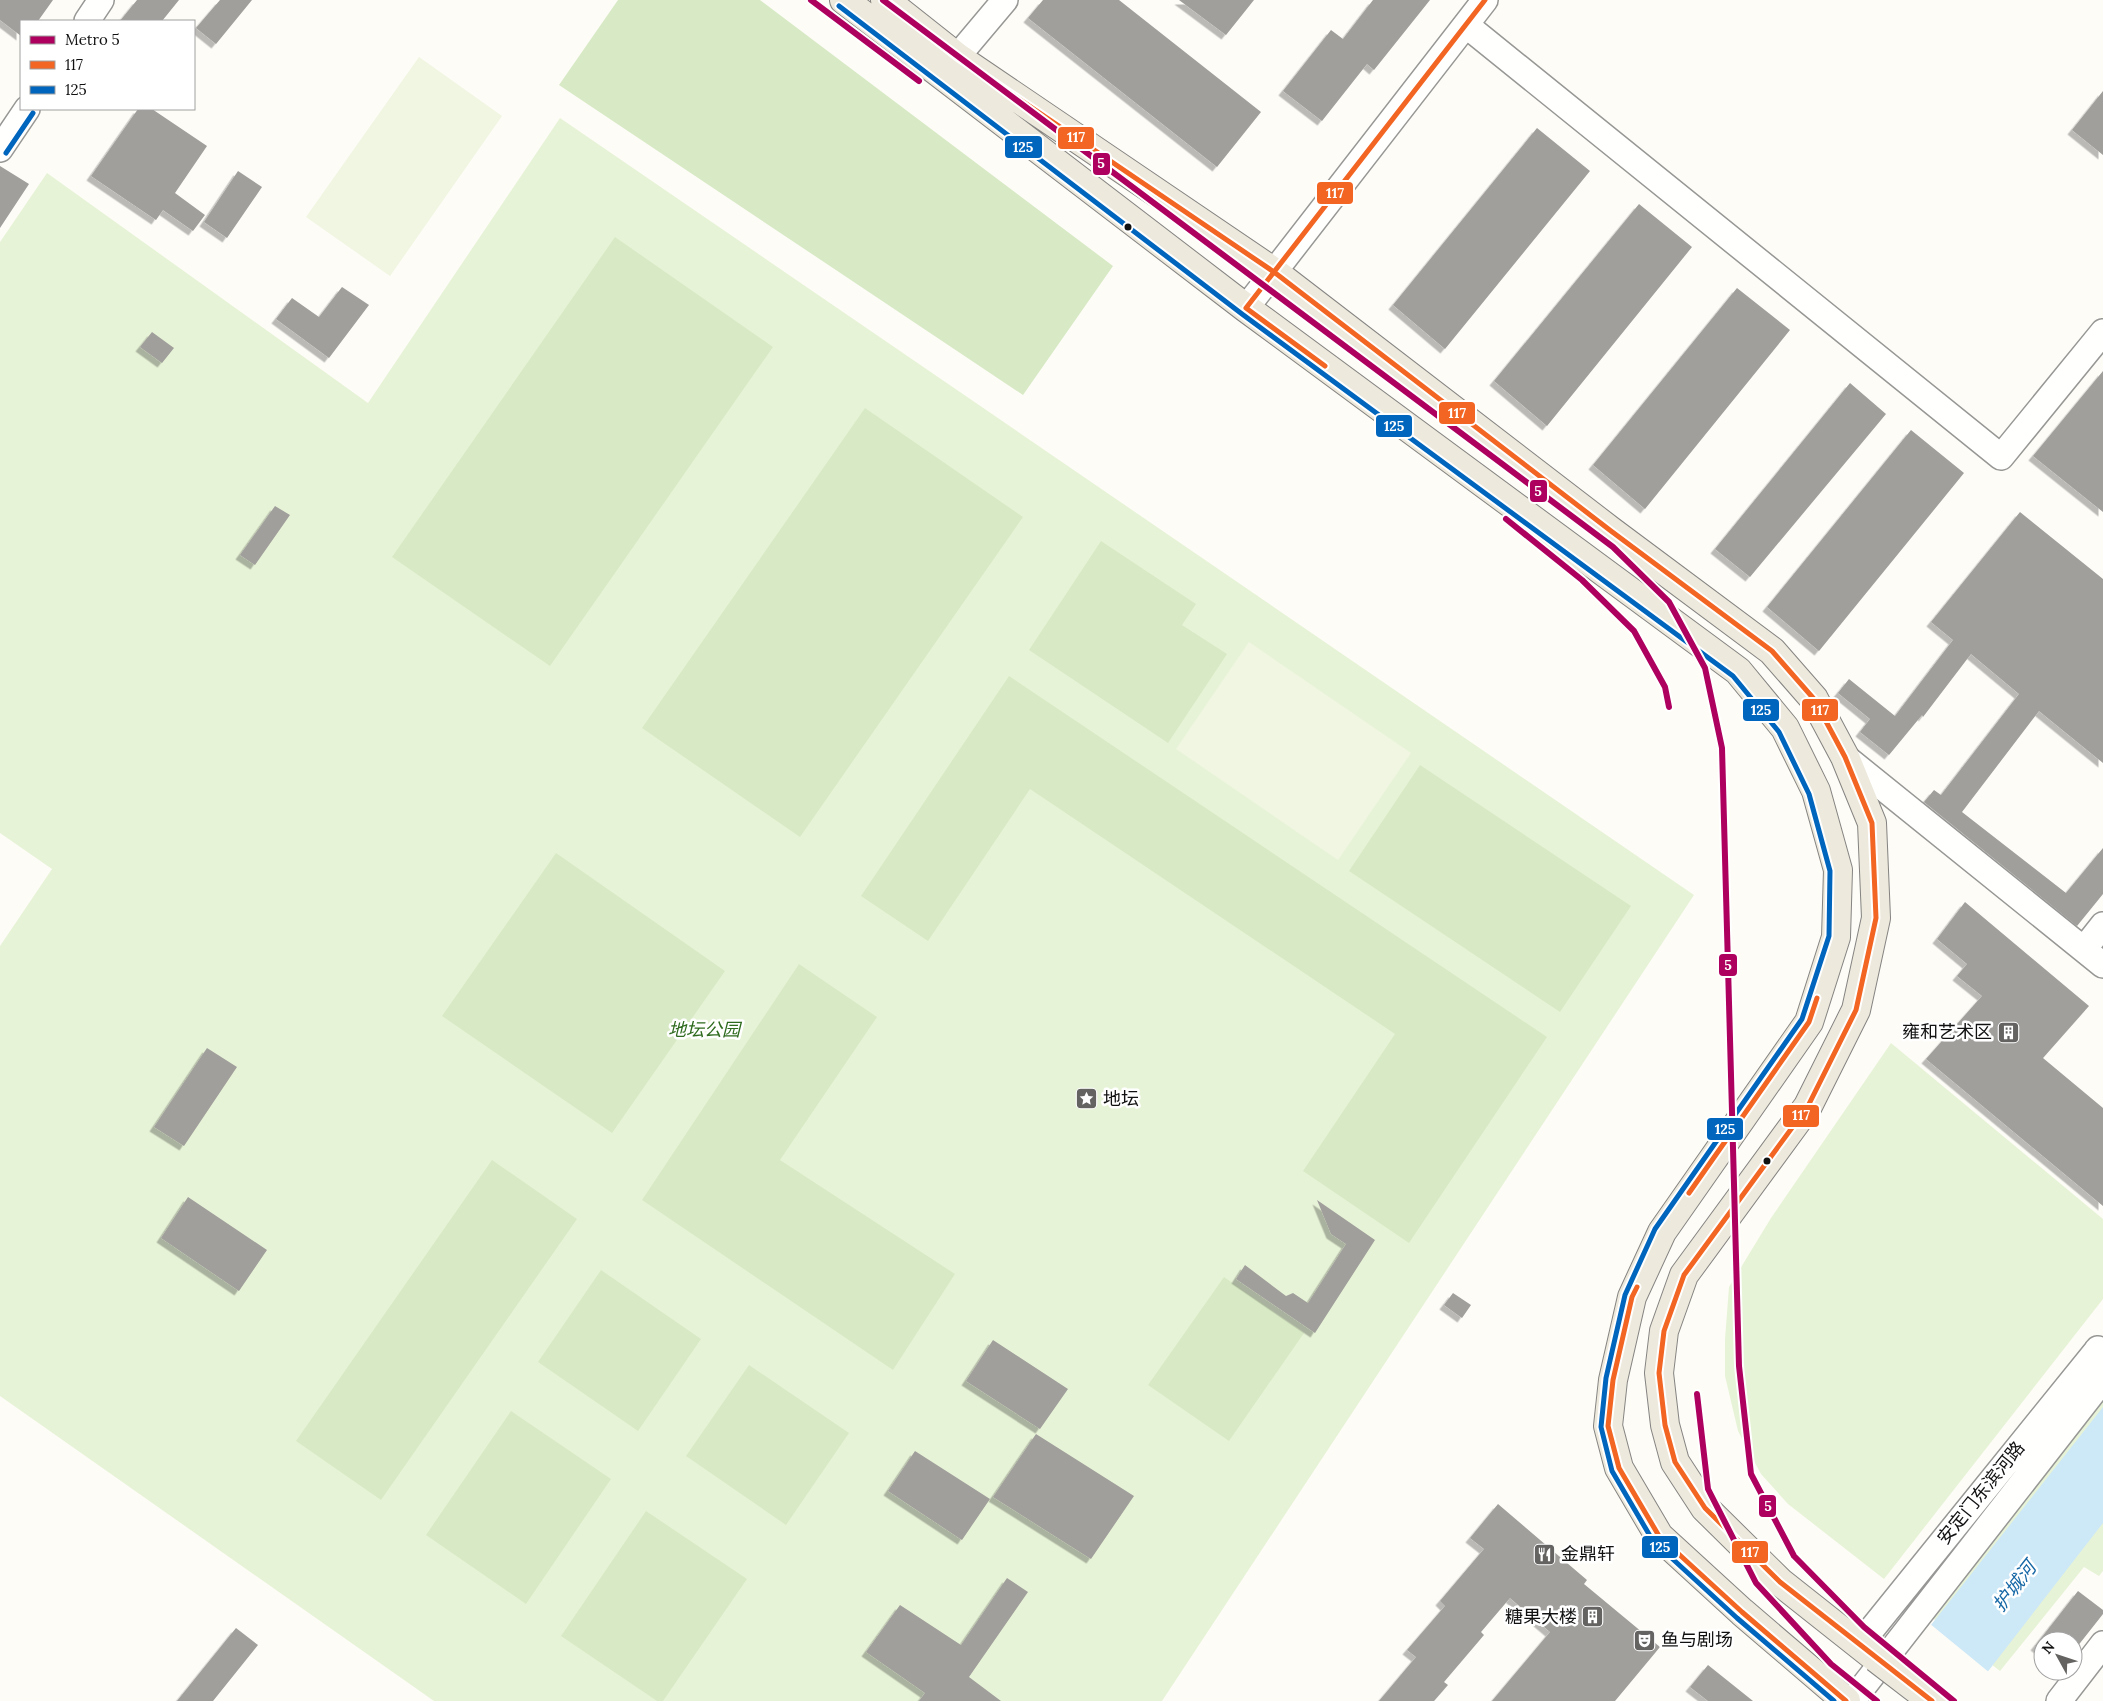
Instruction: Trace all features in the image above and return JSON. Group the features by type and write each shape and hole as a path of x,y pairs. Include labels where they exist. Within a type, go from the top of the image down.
{"main road":[{"path":"844,0 1246,308 1738,671 1786,728 1816,791 1838,870 1836,937 1809,1022 1662,1232 1632,1298 1613,1380 1608,1426 1619,1468 1659,1536 1838,1698"},
{"path":"885,0 957,56 1274,272 1611,531 1772,651 1814,699 1845,757 1872,823 1876,918 1856,1010 1808,1106 1684,1274 1664,1331 1659,1373 1665,1425 1676,1462 1705,1508 1780,1582 1932,1701"}],"street":[{"path":"88,20 102,0"},
{"path":"957,56 1004,0"},
{"path":"1246,308 1485,0"},
{"path":"1466,25 2001,457 2103,332"},
{"path":"0,149 26,110"},
{"path":"1845,757 2103,965"},
{"path":"2084,949 2103,926"},
{"path":"1838,1698 2094,1391 2100,1346"},
{"name":"安定门东滨河路","path":"1868,1651 2100,1346"},
{"path":"2058,1701 2103,1644"}],"green space":[{"path":"618,0 760,0 1113,266 1023,395 559,85"},
{"path":"419,57 502,116 390,276 306,217"},
{"name":"地坛公园","path":"560,118 1694,895 1162,1701 434,1701 0,1396 0,946 52,869 0,833 0,242 47,173 368,403"},
{"path":"615,237 773,347 550,666 392,557"},
{"path":"865,408 1023,517 800,837 642,728"},
{"path":"1101,541 1196,604 1182,625 1227,654 1168,743 1029,650"},
{"path":"1249,642 1411,753 1338,860 1176,749"},
{"path":"1009,676 1547,1037 1409,1243 1303,1171 1395,1034 1030,789 928,941 861,896"},
{"path":"1420,765 1631,906 1560,1012 1349,871"},
{"path":"556,853 725,971 612,1133 442,1016"},
{"path":"799,964 877,1017 780,1160 955,1274 893,1370 642,1200"},
{"path":"1891,1043 2103,1219 2103,1299 1884,1579 1788,1504 1761,1474 1738,1431 1725,1376 1725,1339 1729,1287 1771,1218"},
{"path":"492,1160 577,1219 381,1500 296,1441"},
{"path":"601,1270 701,1339 638,1431 538,1362"},
{"path":"1224,1277 1304,1333 1229,1441 1148,1385"},
{"path":"749,1365 849,1433 786,1525 686,1456"},
{"path":"2103,1394 2103,1571 2099,1576 2084,1567 2000,1671 1930,1616"},
{"path":"511,1411 611,1479 526,1604 426,1535"},
{"path":"646,1511 747,1579 663,1701 657,1701 561,1636"}],"water":[{"name":"护城河","path":"2103,1407 2103,1523 1965,1701 1871,1701"}],"pier":[{"path":"1929,1623 1990,1673 1969,1701 1868,1701"}],"building":[{"path":"0,0 53,0 39,20 20,20 20,35 0,20"},
{"path":"137,0 179,0 163,20 121,20"},
{"path":"220,0 252,0 216,44 196,28"},
{"path":"1043,0 1119,0 1261,112 1217,167 1028,18"},
{"path":"1179,0 1254,0 1226,35"},
{"path":"1373,0 1430,0 1374,70 1367,64 1322,121 1283,91 1331,30 1343,39"},
{"path":"2103,91 2103,155 2072,130"},
{"path":"137,110 153,110 207,146 175,193 205,215 193,231 163,210 156,220 91,176"},
{"path":"1537,128 1590,171 1445,349 1393,305"},
{"path":"0,166 29,184 0,228"},
{"path":"238,171 262,187 227,238 204,222"},
{"path":"1639,204 1692,247 1547,426 1494,381"},
{"path":"342,287 369,305 329,358 276,319 292,298 319,317"},
{"path":"1737,288 1790,330 1645,509 1593,465"},
{"path":"152,332 174,348 162,363 140,347"},
{"path":"2103,371 2103,512 2033,456"},
{"path":"1850,383 1886,414 1750,577 1715,549"},
{"path":"1911,430 1964,473 1819,651 1767,607"},
{"path":"275,506 290,515 255,565 240,555"},
{"path":"2020,512 2103,579 2103,763 2039,711 1962,812 2066,893 2103,848 2103,894 2077,926 1924,802 1934,790 1941,795 2019,694 1971,654 1923,717 1922,715 1889,755 1860,732 1870,719 1838,693 1849,679 1895,716 1953,640 1931,622"},
{"name":"雍和艺术区","path":"1965,902 2089,1006 2043,1058 2103,1108 2103,1206 1926,1059 1982,996 1957,976 1967,964 1937,939"},
{"path":"207,1048 237,1067 184,1146 154,1127"},
{"path":"188,1197 267,1250 239,1291 161,1238"},
{"path":"1317,1200 1375,1240 1315,1333 1236,1279 1245,1265 1286,1296 1293,1293 1308,1303 1346,1244 1331,1234"},
{"path":"1453,1293 1471,1305 1462,1318 1444,1305"},
{"path":"993,1340 1068,1389 1040,1429 966,1381"},
{"path":"1036,1434 1134,1496 1091,1559 993,1497"},
{"path":"915,1451 990,1499 962,1540 888,1491"},
{"path":"1498,1504 1587,1580 1584,1584 1660,1647 1615,1701 1492,1701 1550,1632 1510,1598 1481,1632 1484,1635 1444,1682 1448,1685 1434,1701 1379,1701 1416,1657 1407,1650 1445,1606 1440,1601 1484,1549 1470,1538"},
{"path":"1007,1578 1028,1592 969,1677 1001,1701 919,1701 925,1693 866,1652 900,1605 961,1645"},
{"path":"2078,1591 2103,1610 2103,1614 2083,1639 2083,1631 2047,1631"},
{"path":"236,1628 258,1645 213,1701 177,1701"},
{"path":"1708,1665 1753,1701 1708,1701 1690,1687"}],"metro line":[{"name":"5","path":"811,0 919,81"},
{"name":"5","path":"883,0 1613,547 1669,602 1705,668 1722,748 1739,1366 1751,1474 1794,1556 1864,1627 1954,1701"},
{"name":"5","path":"1506,519 1582,580 1634,631 1665,687 1669,707"},
{"name":"5","path":"1697,1394 1708,1489 1756,1583 1831,1664 1877,1701"}],"transit line":[{"name":"117","path":"885,0 957,57 1274,272 1611,531 1772,651 1814,699 1845,757 1872,823 1876,918 1856,1010 1808,1106 1684,1275 1664,1331 1659,1373 1665,1425 1675,1462 1705,1508 1780,1582 1932,1701"},
{"name":"117","path":"1325,366 1246,308 1485,0"},
{"name":"125","path":"839,6 1242,314 1733,676 1779,732 1809,794 1830,871 1829,936 1802,1019 1655,1229 1625,1295 1606,1378 1601,1427 1612,1471 1653,1541 1737,1618 1834,1701"},
{"name":"125","path":"6,153 33,113"},
{"name":"117","path":"1689,1193 1809,1022 1817,998"},
{"name":"117","path":"1637,1287 1632,1297 1613,1380 1608,1426 1619,1468 1659,1536 1742,1612 1846,1701"}],"place":[{"name":"雍和艺术区","path":"2008,1032"},
{"name":"地坛","path":"1087,1099"},
{"name":"金鼎轩","path":"1545,1554"},
{"name":"糖果大楼","path":"1593,1617"},
{"name":"鱼与剧场","path":"1645,1640"}]}
